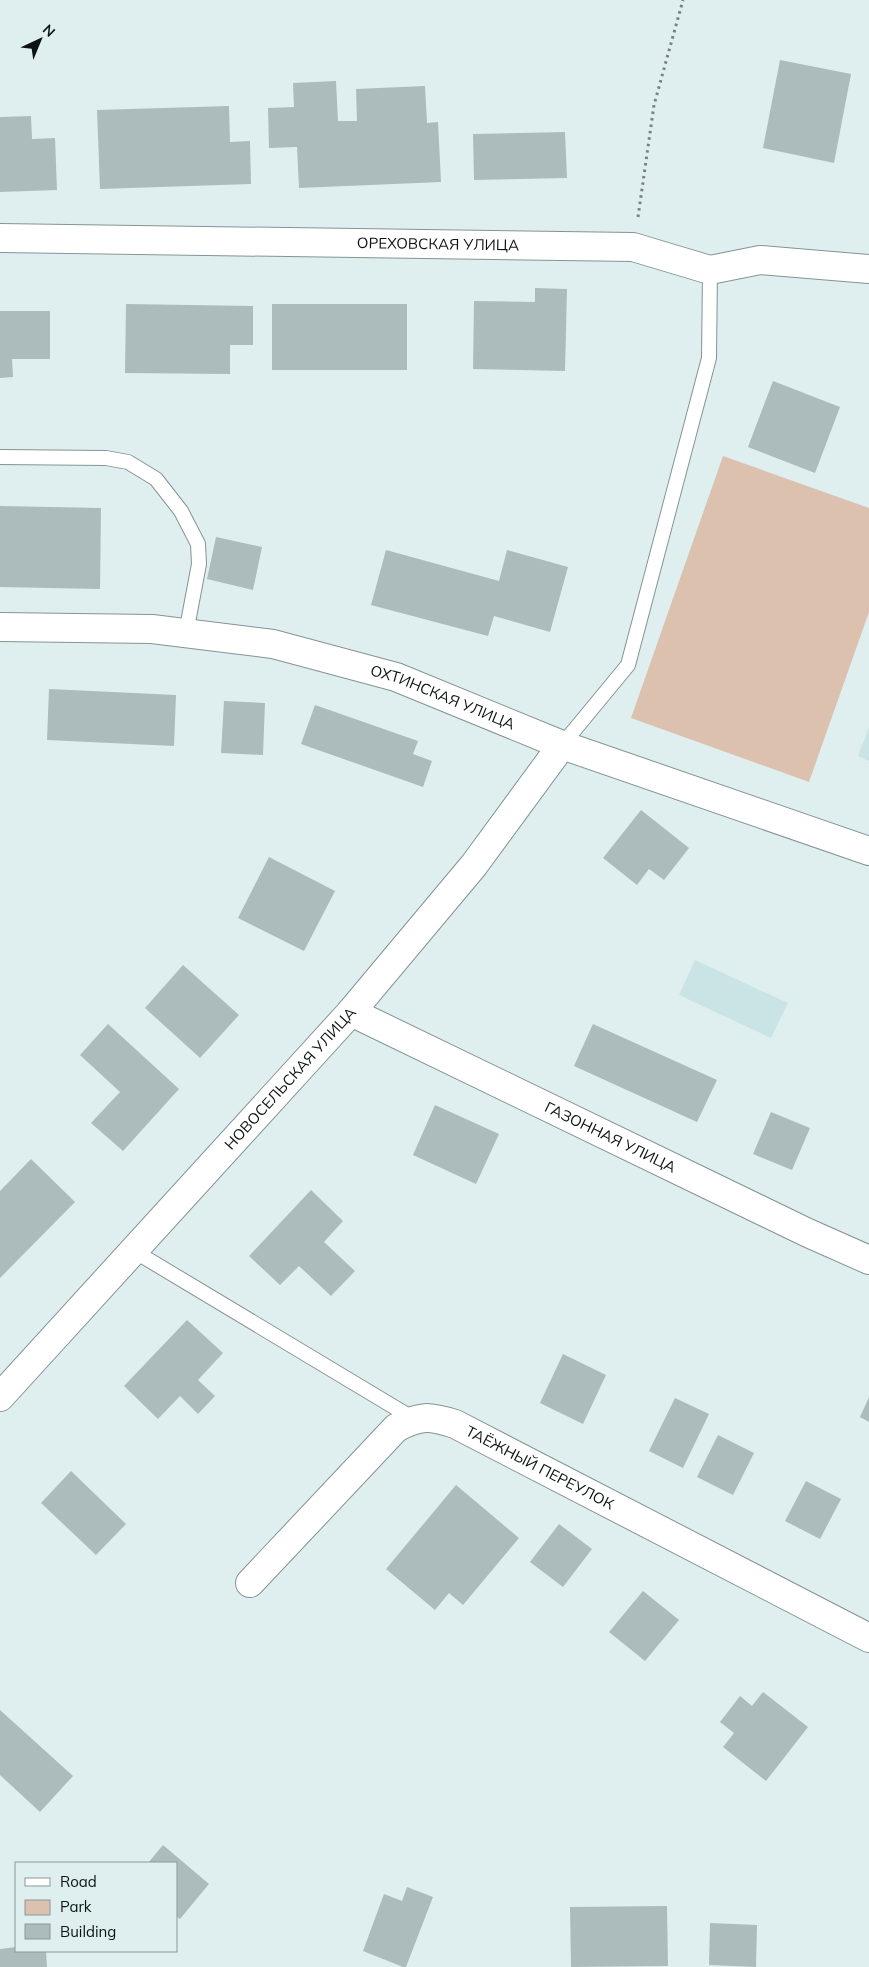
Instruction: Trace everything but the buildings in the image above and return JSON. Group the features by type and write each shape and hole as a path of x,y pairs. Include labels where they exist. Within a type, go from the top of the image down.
{"street":[{"name":"ОРЕХОВСКАЯ УЛИЦА","path":"0,238 633,246 710,270 760,260 869,269"},
{"name":"ОХТИНСКАЯ УЛИЦА","path":"0,627 152,629 273,644 396,677 562,745 869,851"},
{"name":"НОВОСЕЛЬСКАЯ УЛИЦА","path":"0,1397 351,1012 474,865 562,745"},
{"name":"ГАЗОННАЯ УЛИЦА","path":"351,1012 808,1233 869,1260"},
{"name":"ТАЁЖНЫЙ ПЕРЕУЛОК","path":"414,1419 434,1418 455,1424 869,1638"},
{"path":"250,1583 396,1428 414,1419"}],"lane":[{"path":"562,745 628,665 709,358 710,270"},
{"path":"0,457 106,458 128,462 156,479 181,511 198,544 199,564 186,633"},
{"path":"134,1251 414,1419"}],"path":[{"path":"633,246 654,105 683,0"}],"shaded area":[{"path":"869,727 869,761 858,756"},
{"path":"695,960 788,1003 771,1038 679,995"}],"green space":[{"path":"723,456 869,508 869,612 809,782 631,718"}]}
